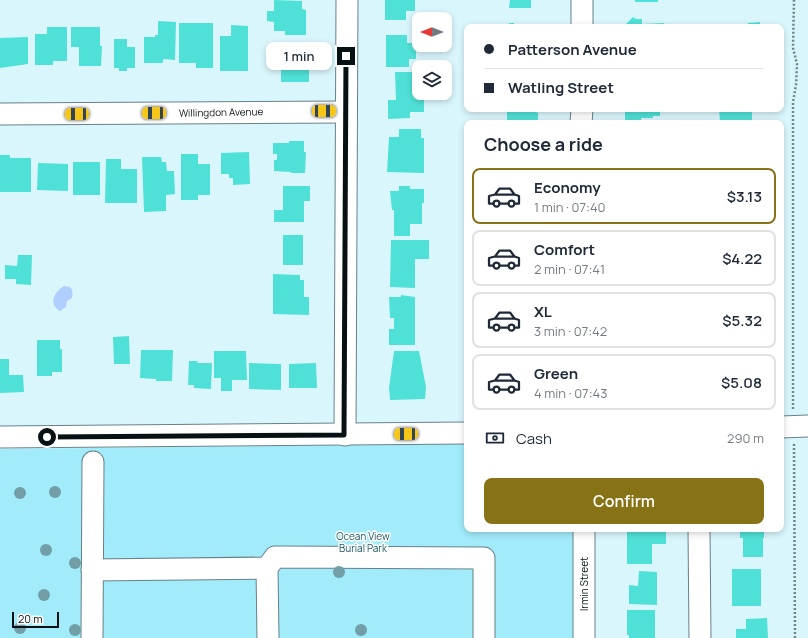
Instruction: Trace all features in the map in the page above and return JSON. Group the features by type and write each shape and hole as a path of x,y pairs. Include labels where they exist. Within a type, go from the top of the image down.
{"street":[{"path":"344,435 347,0"},
{"path":"582,0 582,24"},
{"name":"Willingdon Avenue","path":"0,114 346,112"},
{"path":"0,437 464,434"},
{"path":"92,638 93,462"},
{"name":"Irmin Street","path":"584,532 584,638"},
{"path":"699,532 700,638"},
{"path":"268,638 267,568 275,557 484,558 484,638"},
{"path":"92,570 267,568"}],"path":[{"path":"794,0 793,48 797,64 796,85 793,102 794,422"},
{"path":"794,447 795,638"}],"green space":[{"name":"Ocean View Burial Park","path":"464,444 464,532 576,532 577,638 0,638 0,449"}],"shaded area":[{"path":"64,286 71,288 72,298 67,301 66,307 60,311 56,308 53,302 57,291"}],"building":[{"path":"274,0 302,1 302,9 306,10 306,35 285,35 285,31 274,31 274,22 267,21 267,11 274,11"},
{"path":"385,0 415,0 415,11 406,11 406,20 385,20"},
{"path":"510,0 531,0 531,8 509,8"},
{"path":"635,0 658,0 658,2 635,2"},
{"path":"633,17 636,19 642,19 642,24 626,24"},
{"path":"158,21 176,22 175,60 163,59 163,63 144,63 144,37 155,37 155,35 158,35"},
{"path":"760,22 760,24 748,24"},
{"path":"179,23 213,23 213,68 196,68 196,63 179,63"},
{"path":"664,23 664,24 642,24"},
{"path":"231,25 248,26 248,71 220,71 220,36 231,36"},
{"path":"47,27 67,27 67,61 53,61 53,65 35,65 35,34 47,34"},
{"path":"71,27 100,27 100,46 102,46 101,66 79,66 79,47 71,47"},
{"path":"386,35 407,35 407,43 412,43 412,52 416,52 416,59 409,59 409,67 386,67"},
{"path":"28,37 28,64 0,68 0,38"},
{"path":"114,39 127,39 127,47 135,47 135,68 127,68 127,71 119,71 119,68 114,68"},
{"path":"276,42 309,42 309,82 281,82 281,63 276,63"},
{"path":"395,72 412,72 412,100 424,100 424,112 410,112 410,118 388,119 388,100 396,100"},
{"path":"507,112 538,112 538,120 507,120"},
{"path":"625,112 660,112 660,116 653,116 653,118 625,120"},
{"path":"719,112 752,112 752,120 720,120"},
{"path":"399,129 421,129 421,138 424,138 424,173 387,172 389,137 399,137"},
{"path":"289,141 304,141 304,152 306,152 305,173 274,171 274,160 277,160 277,154 273,154 273,143 289,143"},
{"path":"249,152 250,184 233,185 233,178 229,178 229,174 221,174 221,153"},
{"path":"181,154 198,154 198,164 210,164 210,195 198,195 198,200 181,200"},
{"path":"0,155 10,155 10,158 31,158 31,192 0,192"},
{"path":"142,157 161,157 162,162 166,162 167,171 174,171 175,194 166,195 166,211 144,212"},
{"path":"106,159 121,159 121,169 137,169 137,203 105,203"},
{"path":"73,162 100,162 100,195 73,195"},
{"path":"38,163 68,164 68,191 37,190"},
{"path":"283,186 310,186 310,201 304,201 304,222 274,222 274,210 283,210"},
{"path":"399,186 410,186 410,189 424,189 422,224 410,224 410,236 394,236 394,210 392,210 390,191 399,191"},
{"path":"283,235 303,235 303,265 283,265"},
{"path":"391,240 429,240 429,259 415,259 415,288 390,287"},
{"path":"18,255 32,255 31,285 16,284 16,279 5,279 5,265 17,266"},
{"path":"273,274 300,275 300,280 304,280 304,297 309,297 309,315 273,314"},
{"path":"401,295 415,297 415,345 389,345 389,329 394,329 394,318 390,318 389,297 401,297"},
{"path":"129,336 130,364 114,364 113,337"},
{"path":"37,340 60,340 60,349 62,349 62,372 52,372 52,376 37,376"},
{"path":"141,350 173,350 172,381 156,381 156,379 140,378"},
{"path":"214,351 246,351 247,380 232,380 232,391 221,391 221,378 214,378"},
{"path":"394,351 419,351 426,387 425,399 390,400 389,388"},
{"path":"0,359 9,359 9,375 23,375 24,392 0,393"},
{"path":"189,361 198,361 197,363 212,363 211,389 194,388 194,385 188,385"},
{"path":"249,363 281,364 281,390 249,389"},
{"path":"316,363 317,388 289,388 289,364"},
{"path":"627,532 666,532 666,544 652,544 652,564 627,564"},
{"path":"740,532 764,532 763,557 743,557 743,538 740,538"},
{"path":"732,569 761,569 761,606 732,606"},
{"path":"639,571 657,572 657,605 629,604 629,585 638,586"},
{"path":"627,610 655,610 655,638 629,638 629,635 627,635"},
{"path":"767,618 768,638 736,638 736,629 746,629 746,619"}],"route":[{"path":"47,437 344,435 346,56"}]}
